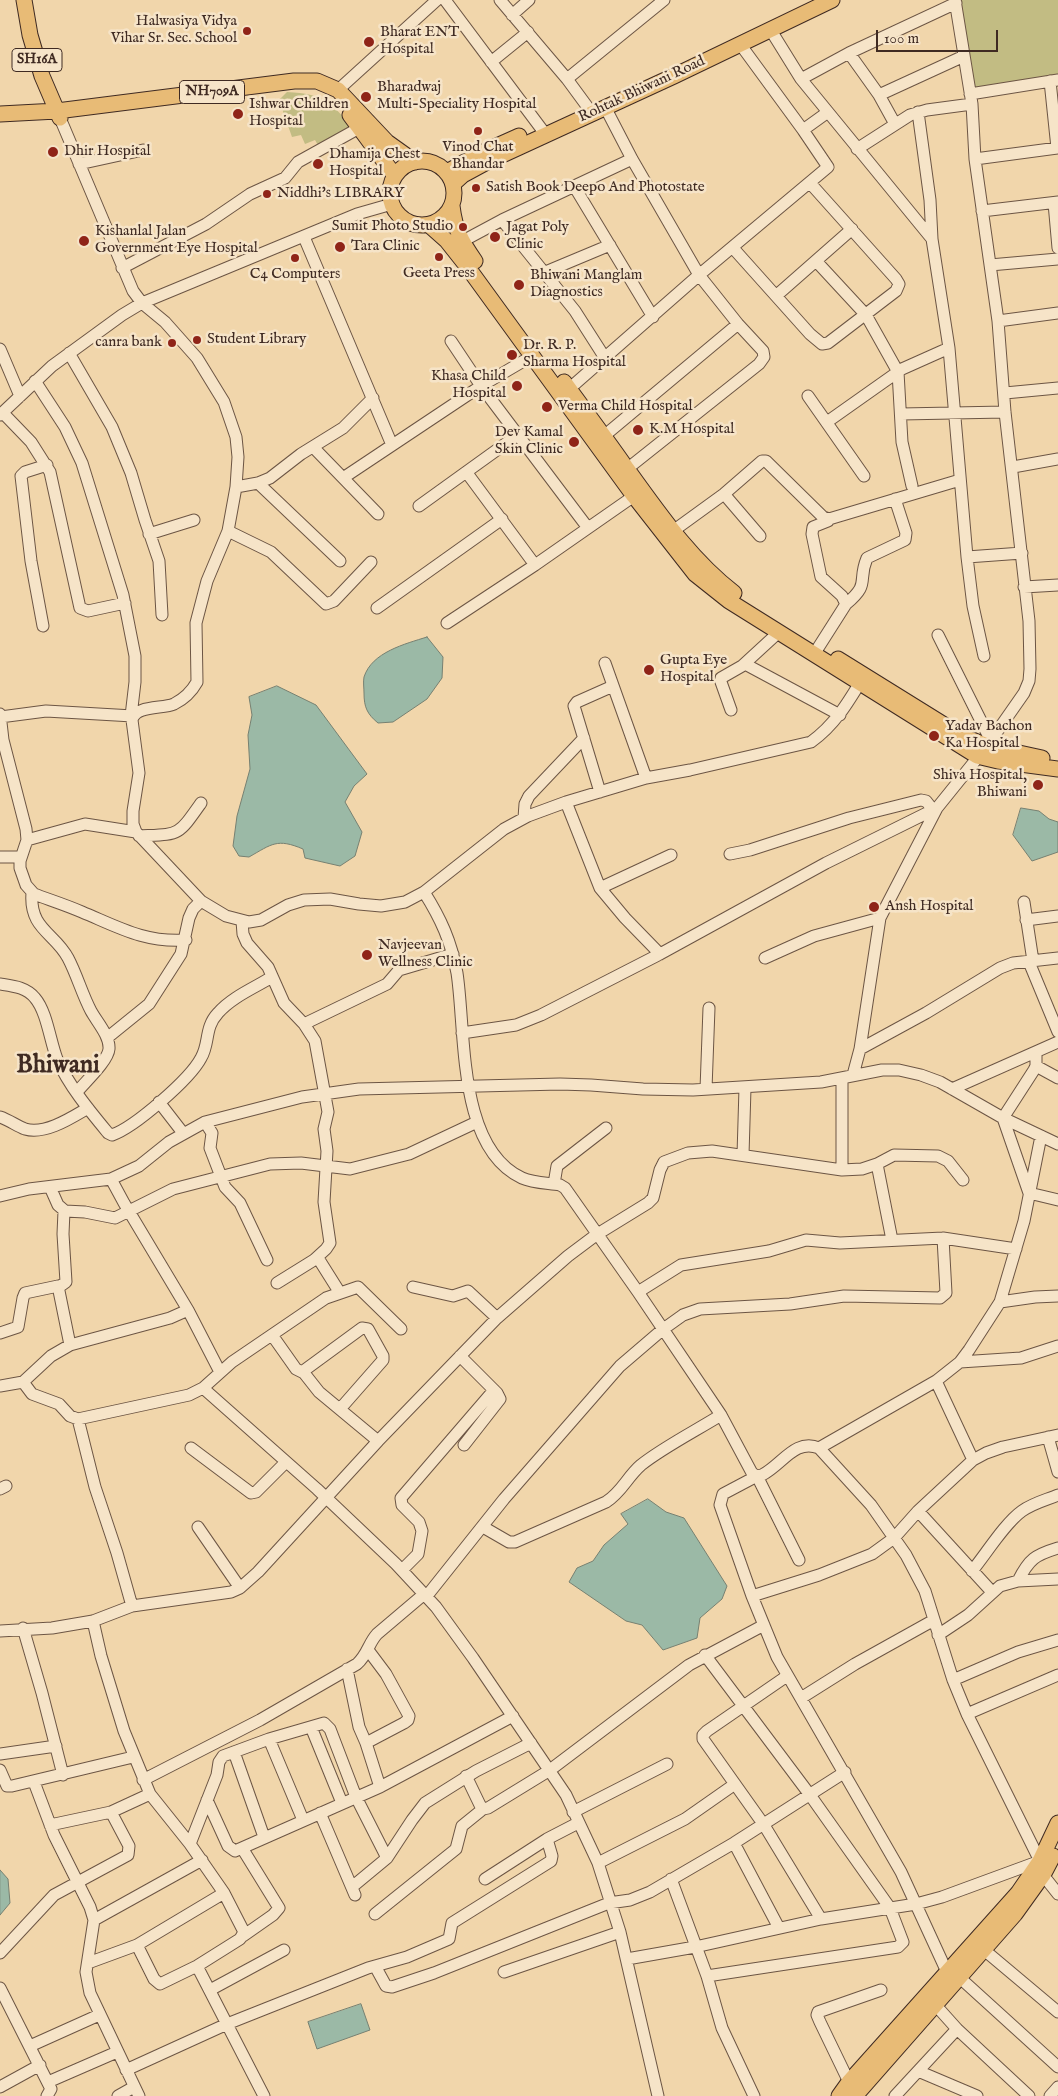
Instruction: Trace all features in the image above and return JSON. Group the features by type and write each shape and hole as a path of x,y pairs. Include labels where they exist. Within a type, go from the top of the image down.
{"main road":[{"name":"SH16A","path":"24,0 30,35 42,76 59,114"},
{"path":"450,178 481,153 543,131 595,109 811,0"},
{"name":"Rohtak Bhiwani Road","path":"595,109 740,44 832,0"},
{"name":"NH709A","path":"0,124 24,124 59,114 294,81 317,81 338,90 387,142 415,162"},
{"name":"NH709A","path":"0,114 59,114 304,88 321,91 334,99 361,127 395,176"},
{"path":"415,162 432,162 450,178 455,197 452,206 443,218 429,225 420,226 403,219 392,204 391,185 395,176 407,165 415,162"},
{"path":"452,206 454,221 461,242 569,389 634,496 695,574 729,602 985,748 998,761 1058,769"},
{"path":"429,225 447,241 532,356 599,440 627,469 696,558 715,578 862,679"},
{"path":"985,748 1058,762"},
{"path":"838,2096 855,2092 953,1975 1018,1893 1042,1868 1058,1823"},
{"path":"953,1975 983,1949 1015,1914 1042,1868 1058,1846"}],"street":[{"path":"338,90 437,0"},
{"path":"445,0 543,131"},
{"path":"500,0 595,109 632,159 699,275 738,324 761,347 764,354 764,360 627,469"},
{"path":"512,15 529,0"},
{"path":"567,79 664,0"},
{"path":"801,78 955,2 971,99 975,160 998,321 1005,412 1029,621 1029,681 1024,693 985,748 935,809 880,918 860,1049 848,1077 842,1170"},
{"path":"770,30 801,78 932,239"},
{"path":"491,62 528,32"},
{"path":"569,389 699,275 826,171 828,166 804,130 740,44"},
{"path":"849,53 879,95 894,124"},
{"path":"879,95 964,56"},
{"path":"857,149 894,124 918,112 1054,81 1057,148 975,160"},
{"path":"804,130 828,112"},
{"path":"918,112 930,200 932,239 950,348 967,557 973,606 984,656"},
{"path":"59,114 133,291 142,303 166,322 188,346 213,382 224,402 236,437 238,457 236,487 228,531 208,581 196,623 197,682 189,694 176,703 139,711 132,716 46,711 0,716 3,740 28,840 21,858 22,875 32,893 33,904 40,926 68,957 91,1012 107,1038 108,1053 77,1092"},
{"path":"122,268 206,224 250,194 285,178 298,162 361,127"},
{"path":"79,164 143,150"},
{"path":"461,242 502,220 632,159"},
{"path":"733,248 810,334 822,344 828,344 896,291 899,284 810,183"},
{"path":"574,186 653,317"},
{"path":"982,211 1056,203 1058,248"},
{"path":"125,602 88,611 80,608 53,482 46,465 31,442 1,414 35,380 69,353 142,303 357,214 392,204"},
{"path":"502,220 575,311 605,358"},
{"path":"776,295 852,229"},
{"path":"304,236 392,446"},
{"path":"543,273 610,245"},
{"path":"990,265 1058,258"},
{"path":"816,261 866,315 898,372 902,442 912,486"},
{"path":"998,321 1058,313"},
{"path":"599,440 738,324"},
{"path":"451,341 482,386 588,528"},
{"path":"827,422 898,372 950,348"},
{"path":"0,349 20,396"},
{"path":"69,353 112,427 131,473 160,567 162,615"},
{"path":"343,478 482,386 532,356"},
{"path":"35,380 65,427 82,463 125,602 136,671 132,724 139,773 132,811 133,824 138,834 201,901 213,910 242,921 261,920 288,905 304,900 330,899 382,906 405,902 424,892 504,829 524,818 566,802 646,778 805,744 823,734 840,715 862,679"},
{"path":"1004,393 1058,388"},
{"path":"808,396 864,476"},
{"path":"236,487 258,483 270,478 343,428 373,398"},
{"path":"901,414 1005,412"},
{"path":"419,506 519,434"},
{"path":"313,447 378,514"},
{"path":"1012,467 1058,459"},
{"path":"673,530 724,494 760,462 765,461 823,517 829,519"},
{"path":"43,626 31,561 21,476 25,472 46,465"},
{"path":"467,473 535,565"},
{"path":"846,604 842,596 821,577 812,534 813,527 828,522 829,519 960,480"},
{"path":"258,483 340,561"},
{"path":"724,494 760,536"},
{"path":"447,623 634,496"},
{"path":"818,648 846,604 860,591 868,558 906,540 906,533 895,499"},
{"path":"377,608 502,519"},
{"path":"149,534 194,520"},
{"path":"228,531 271,552 326,604 334,601 371,562"},
{"path":"967,557 1022,553"},
{"path":"1024,587 1058,585"},
{"path":"731,710 720,679 745,664 779,632"},
{"path":"938,635 985,748"},
{"path":"605,663 646,778"},
{"path":"745,664 840,715"},
{"path":"600,792 574,706 575,703 613,686"},
{"path":"524,818 525,804 529,796 584,738"},
{"path":"730,854 750,850 849,818 921,800 926,801 935,809"},
{"path":"566,802 600,888 625,918 660,954"},
{"path":"28,840 86,824 138,834 176,833 185,825 201,803"},
{"path":"462,1033 527,1021 660,954 826,863 935,809"},
{"path":"600,888 670,854"},
{"path":"0,857 21,858"},
{"path":"424,892 443,924 453,954 457,974 469,1086 477,1122 493,1152 508,1168 526,1180 554,1184 564,1188 638,1292 721,1415 749,1468 757,1476 799,1560"},
{"path":"32,893 84,912 130,933 162,940 186,940"},
{"path":"107,1038 149,1004 181,954 192,912 201,901"},
{"path":"1024,902 1031,962 1058,1032"},
{"path":"1026,920 1058,916"},
{"path":"765,958 814,936 880,918"},
{"path":"242,921 245,940 267,965 284,1003 304,1024 315,1040 326,1093 328,1114 324,1129 327,1151 324,1202 330,1243 318,1258 277,1282"},
{"path":"304,1024 387,984 399,970 453,954"},
{"path":"860,1049 926,1013 1000,968 1013,963 1058,958"},
{"path":"0,984 22,988 35,997 40,1006 57,1060 88,1108 108,1133 112,1134 128,1126 159,1102 196,1066 205,1049 208,1027 218,1012 232,1000 272,977"},
{"path":"706,1090 708,1008"},
{"path":"952,1089 1058,1042"},
{"path":"1003,1118 1036,1066 1036,1052"},
{"path":"1036,1066 1058,1078"},
{"path":"0,1196 112,1179 139,1166 183,1134 205,1122 302,1098 359,1089 591,1084 643,1089 706,1090 822,1082 882,1070 899,1070 921,1075 952,1089 1003,1118 1058,1144"},
{"path":"742,1156 745,1088"},
{"path":"159,1102 183,1134"},
{"path":"0,1118 27,1129 36,1130 54,1125 88,1108"},
{"path":"1003,1118 1029,1193"},
{"path":"205,1122 212,1133 210,1148 226,1187 240,1203 267,1260"},
{"path":"50,1187 58,1205 64,1211 85,1212 111,1219 130,1212 173,1190 222,1175 270,1164 290,1162 350,1170 403,1155 477,1122"},
{"path":"554,1184 557,1166 606,1128"},
{"path":"819,1448 936,1381 960,1362 1000,1302 1016,1249 1041,1136"},
{"path":"0,1631 23,1628 52,1628 93,1621 132,1606 230,1592 240,1588 258,1572 378,1441 497,1318 568,1256 596,1235 637,1211 653,1198 661,1166 667,1160 700,1151 842,1170 862,1169 894,1155 938,1156 948,1161 963,1180"},
{"path":"877,1164 892,1240"},
{"path":"112,1179 188,1310 220,1372"},
{"path":"1029,1193 1058,1200"},
{"path":"0,1333 18,1327 22,1298 25,1293 59,1287 66,1282 63,1234 64,1211"},
{"path":"638,1292 672,1269 691,1262 769,1251 806,1240 840,1243 943,1238 1016,1249"},
{"path":"143,1780 260,1720 347,1670 362,1659 372,1639 424,1596 483,1527 504,1499 589,1401 632,1355 662,1330 683,1316 700,1309 790,1304 844,1296 940,1298 946,1293 943,1238"},
{"path":"318,1258 340,1293"},
{"path":"59,1287 70,1345"},
{"path":"23,1382 32,1394 59,1404 70,1416 78,1420 189,1395 203,1388 220,1372 326,1298 358,1287 401,1329"},
{"path":"413,1287 453,1296 468,1291 497,1318"},
{"path":"1000,1302 1058,1296"},
{"path":"0,1386 23,1382 51,1356 70,1345 170,1318 188,1310"},
{"path":"302,1372 362,1328 368,1329 383,1356 383,1360 340,1409"},
{"path":"272,1335 294,1368 302,1372 319,1392 378,1441"},
{"path":"960,1362 1021,1358 1058,1346"},
{"path":"460,1356 499,1396 498,1403 464,1445"},
{"path":"936,1381 973,1460"},
{"path":"203,1388 326,1498 402,1570 445,1619 550,1770 566,1795 598,1863 627,1959 658,2096"},
{"path":"402,1570 418,1554 422,1531 419,1522 402,1505 401,1498 494,1390"},
{"path":"483,1527 509,1542 515,1542 606,1502 616,1496 628,1478 643,1464 721,1415"},
{"path":"78,1420 95,1487 132,1606"},
{"path":"752,1596 819,1575 872,1554 894,1538 918,1511 973,1460 986,1453 1003,1447 1053,1436 1058,1472"},
{"path":"1058,1894 1042,1868 967,1714 953,1680 925,1591 906,1555 871,1505 819,1448 811,1445 800,1446 768,1472 723,1494 720,1505 752,1596 787,1676 845,1772 901,1872 953,1975 1058,2067"},
{"path":"191,1448 251,1493 256,1492 286,1462"},
{"path":"972,1571 1021,1511 1058,1495"},
{"path":"918,1511 992,1592"},
{"path":"198,1527 240,1588"},
{"path":"1018,1581 1033,1557 1058,1548"},
{"path":"938,1635 968,1615 992,1592 1004,1584 1018,1581 1058,1579"},
{"path":"801,1698 868,1656 934,1620"},
{"path":"93,1621 101,1656 143,1780 150,1794 202,1860 224,1893 244,1928 243,1936"},
{"path":"375,1914 456,1849 462,1826 483,1809 488,1808 550,1770 671,1678 706,1655 764,1625"},
{"path":"23,1628 63,1775"},
{"path":"953,1680 1018,1652 1058,1640"},
{"path":"366,1743 404,1723 408,1720 409,1716 386,1674 368,1650"},
{"path":"706,1655 890,1908 903,1942 898,1947 707,1976"},
{"path":"347,1670 359,1727 380,1787"},
{"path":"967,1714 1058,1675"},
{"path":"787,1676 703,1735 706,1744 764,1825 821,1919"},
{"path":"207,1800 228,1846 235,1851 380,1787 513,1716"},
{"path":"190,1844 220,1759 269,1739 324,1723 330,1729 356,1797 387,1858"},
{"path":"311,1726 342,1804"},
{"path":"269,1739 303,1820"},
{"path":"320,1813 353,1891 387,1858 426,1803 466,1776 531,1743"},
{"path":"0,1754 56,1746"},
{"path":"234,1752 264,1837"},
{"path":"0,1770 7,1786 34,1782 134,1757"},
{"path":"485,1878 547,1839 576,1817 667,1764"},
{"path":"375,1966 386,1986 392,1987 434,1973 609,1902 639,1897 764,1825 845,1772"},
{"path":"466,1776 483,1809"},
{"path":"34,1782 50,1825 94,1920 86,1981 99,2015 137,2092 118,2096"},
{"path":"598,1863 685,1819 735,1784"},
{"path":"50,1825 111,1812 150,1794"},
{"path":"0,1953 46,1902 62,1890 128,1855 130,1846 111,1812"},
{"path":"126,2070 227,2024 375,1966 400,1960 449,1939 452,1923 551,1861 552,1856 547,1839"},
{"path":"734,1843 779,1928"},
{"path":"137,1945 154,1979 160,1984 197,1966 273,1915 279,1908 242,1848"},
{"path":"94,1920 202,1860"},
{"path":"627,1959 695,1948 821,1919 916,1904 1042,1868"},
{"path":"671,1878 695,1948 707,1976 722,2028 754,2096"},
{"path":"88,1963 137,1945 224,1893"},
{"path":"504,1972 620,1932"},
{"path":"983,1949 1058,2012"},
{"path":"210,1990 284,1950"},
{"path":"197,1966 264,2096"},
{"path":"0,1988 48,2082 51,2089 47,2096"},
{"path":"855,2092 820,2022 818,2012 880,1990"},
{"path":"931,2000 957,2029 1029,2096"},
{"path":"30,2046 99,2015"},
{"path":"894,2096 957,2029"},
{"path":"48,2082 117,2052"},
{"path":"0,2087 40,2065"},
{"path":"918,2070 977,2096"},
{"path":"1050,2096 1058,2087"}],"shaded area":[{"path":"958,0 1058,0 1058,77 973,89"},
{"path":"287,92 310,95 325,100 353,127 319,147 315,140 305,144 301,135 292,137 279,100"},
{"path":"427,637 443,657 442,678 427,699 393,722 378,723 367,710 365,702 364,677 368,668 374,661 390,650"},
{"path":"277,686 316,705 367,774 354,786 345,802 362,832 355,856 340,866 305,858 303,849 287,844 281,843 269,846 249,857 239,856 233,846 237,816 250,769 248,735 252,715 249,697"},
{"path":"1021,808 1039,811 1049,819 1058,822 1058,852 1032,861 1013,835"},
{"path":"648,1499 666,1512 684,1518 727,1586 722,1599 700,1618 697,1638 663,1650 642,1625 626,1621 569,1582 577,1568 593,1561 604,1545 628,1524 621,1514"},
{"path":"0,1870 8,1879 10,1903 0,1915"},
{"path":"361,2004 370,2030 317,2049 308,2022"}],"place":[{"name":"Halwasiya Vidya Vihar Sr. Sec. School","path":"247,31"},
{"name":"Bharat ENT Hospital","path":"369,42"},
{"name":"Bharadwaj Multi-Speciality Hospital","path":"366,97"},
{"name":"Ishwar Children Hospital","path":"238,114"},
{"name":"Vinod Chat Bhandar","path":"478,131"},
{"name":"Dhir Hospital","path":"53,152"},
{"name":"Dhamija Chest Hospital","path":"318,164"},
{"name":"Satish Book Deepo And Photostate","path":"476,188"},
{"name":"Niddhi's LIBRARY","path":"267,194"},
{"name":"Sumit Photo Studio","path":"463,227"},
{"name":"Jagat Poly Clinic","path":"495,237"},
{"name":"Kishanlal Jalan Government Eye Hospital","path":"84,241"},
{"name":"Tara Clinic","path":"340,247"},
{"name":"Geeta Press","path":"439,257"},
{"name":"C4 Computers","path":"295,258"},
{"name":"Bhiwani Manglam Diagnostics","path":"519,285"},
{"name":"Student Library","path":"197,340"},
{"name":"canra bank","path":"172,343"},
{"name":"Dr. R. P. Sharma Hospital","path":"512,355"},
{"name":"Khasa Child Hospital","path":"517,386"},
{"name":"Verma Child Hospital","path":"547,407"},
{"name":"K.M Hospital","path":"638,430"},
{"name":"Dev Kamal Skin Clinic","path":"574,442"},
{"name":"Gupta Eye Hospital","path":"649,670"},
{"name":"Yadav Bachon Ka Hospital","path":"934,736"},
{"name":"Shiva Hospital, Bhiwani","path":"1038,785"},
{"name":"Ansh Hospital","path":"874,907"},
{"name":"Navjeevan Wellness Clinic","path":"367,955"}],"district":[{"name":"Bhiwani","path":"58,1067"}]}
